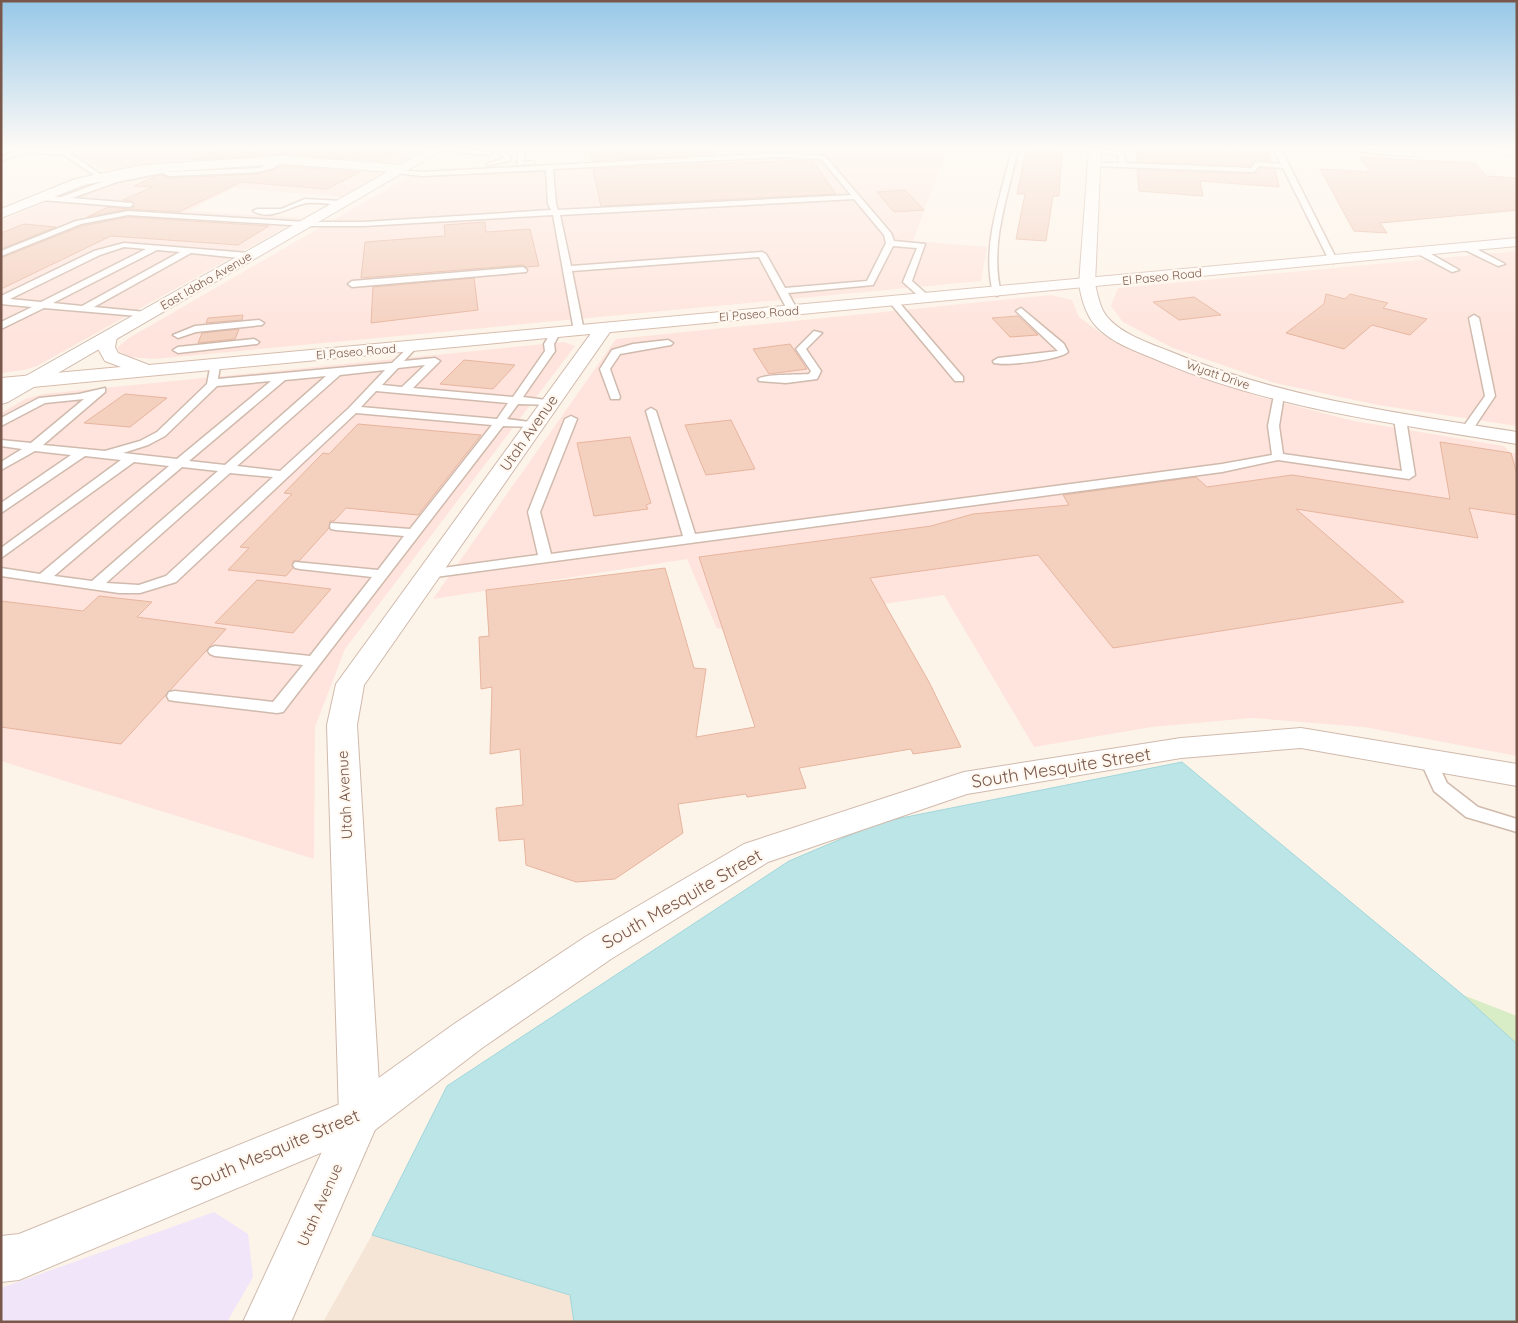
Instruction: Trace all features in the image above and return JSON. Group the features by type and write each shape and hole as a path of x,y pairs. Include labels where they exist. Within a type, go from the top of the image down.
{"street":[{"name":"East Idaho Avenue","path":"1,398 329,211"},
{"name":"Wyatt Drive","path":"1092,211 1087,284 1091,306 1104,324 1123,337 1215,377 1279,395 1400,419 1517,438"},
{"name":"El Paseo Road","path":"1,384 927,299 1517,242"},
{"name":"Utah Avenue","path":"267,1322 360,1116 342,725 350,684 428,574 552,416 591,330"},
{"path":"108,337 106,347 111,357 123,363 153,370"},
{"name":"South Mesquite Street","path":"1,1259 19,1257 360,1116 468,1036 598,948 756,853 945,789 964,783 1181,748 1301,738 1517,775"}],"lane":[{"path":"252,211 260,211"},
{"path":"1,254 68,225 107,214 171,215 306,224 364,224 599,211"},
{"path":"782,292 870,283 890,243 888,236 868,211"},
{"path":"997,292 992,278 991,265 1001,211"},
{"path":"1308,211 1333,260"},
{"path":"556,213 567,269 591,330"},
{"path":"890,243 922,246 907,282 927,299"},
{"path":"1,300 97,253 124,245 249,256"},
{"path":"1466,247 1501,264"},
{"path":"1,326 155,248"},
{"path":"84,309 189,251"},
{"path":"1421,252 1455,270"},
{"path":"567,269 762,254 793,311"},
{"path":"352,284 523,270"},
{"path":"1,300 146,315"},
{"path":"894,302 959,379"},
{"path":"998,361 1055,355 1063,352 1061,346 1022,311"},
{"path":"1467,430 1490,396 1474,318"},
{"path":"178,334 195,329 259,324"},
{"path":"175,696 277,708 500,422 550,351 550,344 555,333"},
{"path":"763,379 786,380 813,377 816,371 801,349 817,333"},
{"path":"178,350 254,342"},
{"path":"615,397 605,369 616,352 633,347 668,343"},
{"path":"1,572 140,589 171,579 375,388 413,346"},
{"path":"212,383 337,372 435,360 406,390"},
{"path":"106,455 130,449 161,434 212,383 215,364"},
{"path":"96,585 337,372"},
{"path":"1,467 33,447 101,390 112,374"},
{"path":"43,578 282,377"},
{"path":"375,388 515,400 552,416"},
{"path":"1,423 37,402 91,395 101,390"},
{"path":"1278,457 1275,444 1273,408 1279,395"},
{"path":"352,410 500,422 552,416"},
{"path":"652,410 690,539"},
{"path":"546,559 534,512 552,416"},
{"path":"428,574 1222,468 1278,457 1409,475 1400,419"},
{"path":"1,443 283,475"},
{"path":"1,509 83,452"},
{"path":"1,554 131,458"},
{"path":"336,526 413,534"},
{"path":"300,565 381,574"},
{"path":"215,651 313,661"},
{"path":"1428,760 1440,786 1472,812 1517,826"}],"shaded area":[{"path":"25,211 189,211 302,218 37,366 1,373 1,221"},
{"path":"349,211 924,211 913,241 987,247 981,281 154,359 130,357 119,351 118,347 129,338"},
{"path":"1517,251 1517,426 1378,405 1275,383 1173,348 1123,322 1111,306 1118,288"},
{"path":"1051,295 1072,300 1079,317 1102,334 1162,362 1260,397 1354,421 1504,446 1511,453 1517,453 1517,756 1364,727 1252,718 1152,727 1034,747 944,595 717,629 687,559 433,599 616,339"},
{"path":"564,342 575,346 345,649 315,727 314,859 1,761 1,413 25,399 43,394"},
{"path":"214,1212 248,1234 253,1277 227,1322 1,1322 1,1288"},
{"path":"372,1235 570,1295 574,1322 323,1322"}],"green space":[{"path":"1463,995 1517,1016 1517,1044"}],"water":[{"path":"1182,762 1463,995 1517,1044 1517,1322 574,1322 570,1295 372,1235 447,1086 789,861 881,822"}],"building":[{"path":"100,211 119,211 87,217"},
{"path":"1022,211 1051,211 1046,241 1016,239"},
{"path":"1343,211 1509,211 1380,223 1387,233 1354,231"},
{"path":"128,217 269,226 238,245 111,236 1,289 1,258 82,226"},
{"path":"485,222 486,232 530,229 539,266 526,267 523,265 361,278 365,242 445,236 444,225"},
{"path":"24,224 56,227 1,249 1,233"},
{"path":"474,278 478,310 371,323 373,287"},
{"path":"1326,294 1345,299 1350,294 1388,303 1383,308 1427,319 1410,335 1372,325 1344,349 1286,333 1324,304"},
{"path":"1194,297 1221,315 1179,320 1153,302"},
{"path":"243,315 242,320 206,323 208,318"},
{"path":"1018,316 1038,335 1010,337 992,318"},
{"path":"239,329 235,339 198,343 202,333"},
{"path":"790,344 807,369 769,374 753,349"},
{"path":"464,360 515,365 493,389 440,384"},
{"path":"125,394 167,398 130,427 84,423"},
{"path":"731,420 755,469 706,475 685,425"},
{"path":"358,424 481,435 418,515 346,508 334,521 330,521 329,528 299,561 293,561 293,568 286,576 228,570 249,548 240,547 292,494 284,493 323,453 329,454"},
{"path":"630,437 651,503 646,505 648,509 594,516 577,443"},
{"path":"1440,442 1511,453 1517,474 1517,515 1469,508 1478,538 1296,509 1404,602 1113,648 1038,555 870,578 929,682 961,747 913,754 911,749 799,768 806,788 747,797 746,794 678,804 683,833 615,879 576,882 526,865 524,839 499,841 496,808 523,805 520,749 490,754 492,687 481,689 479,637 489,636 486,590 665,568 694,668 706,669 696,737 755,727 699,557 931,526 973,514 1069,505 1063,495 1196,477 1207,487 1292,475 1450,499"},
{"path":"257,580 331,589 293,633 215,623"},
{"path":"99,596 152,602 137,617 226,629 121,744 1,727 1,601 83,611"}]}
